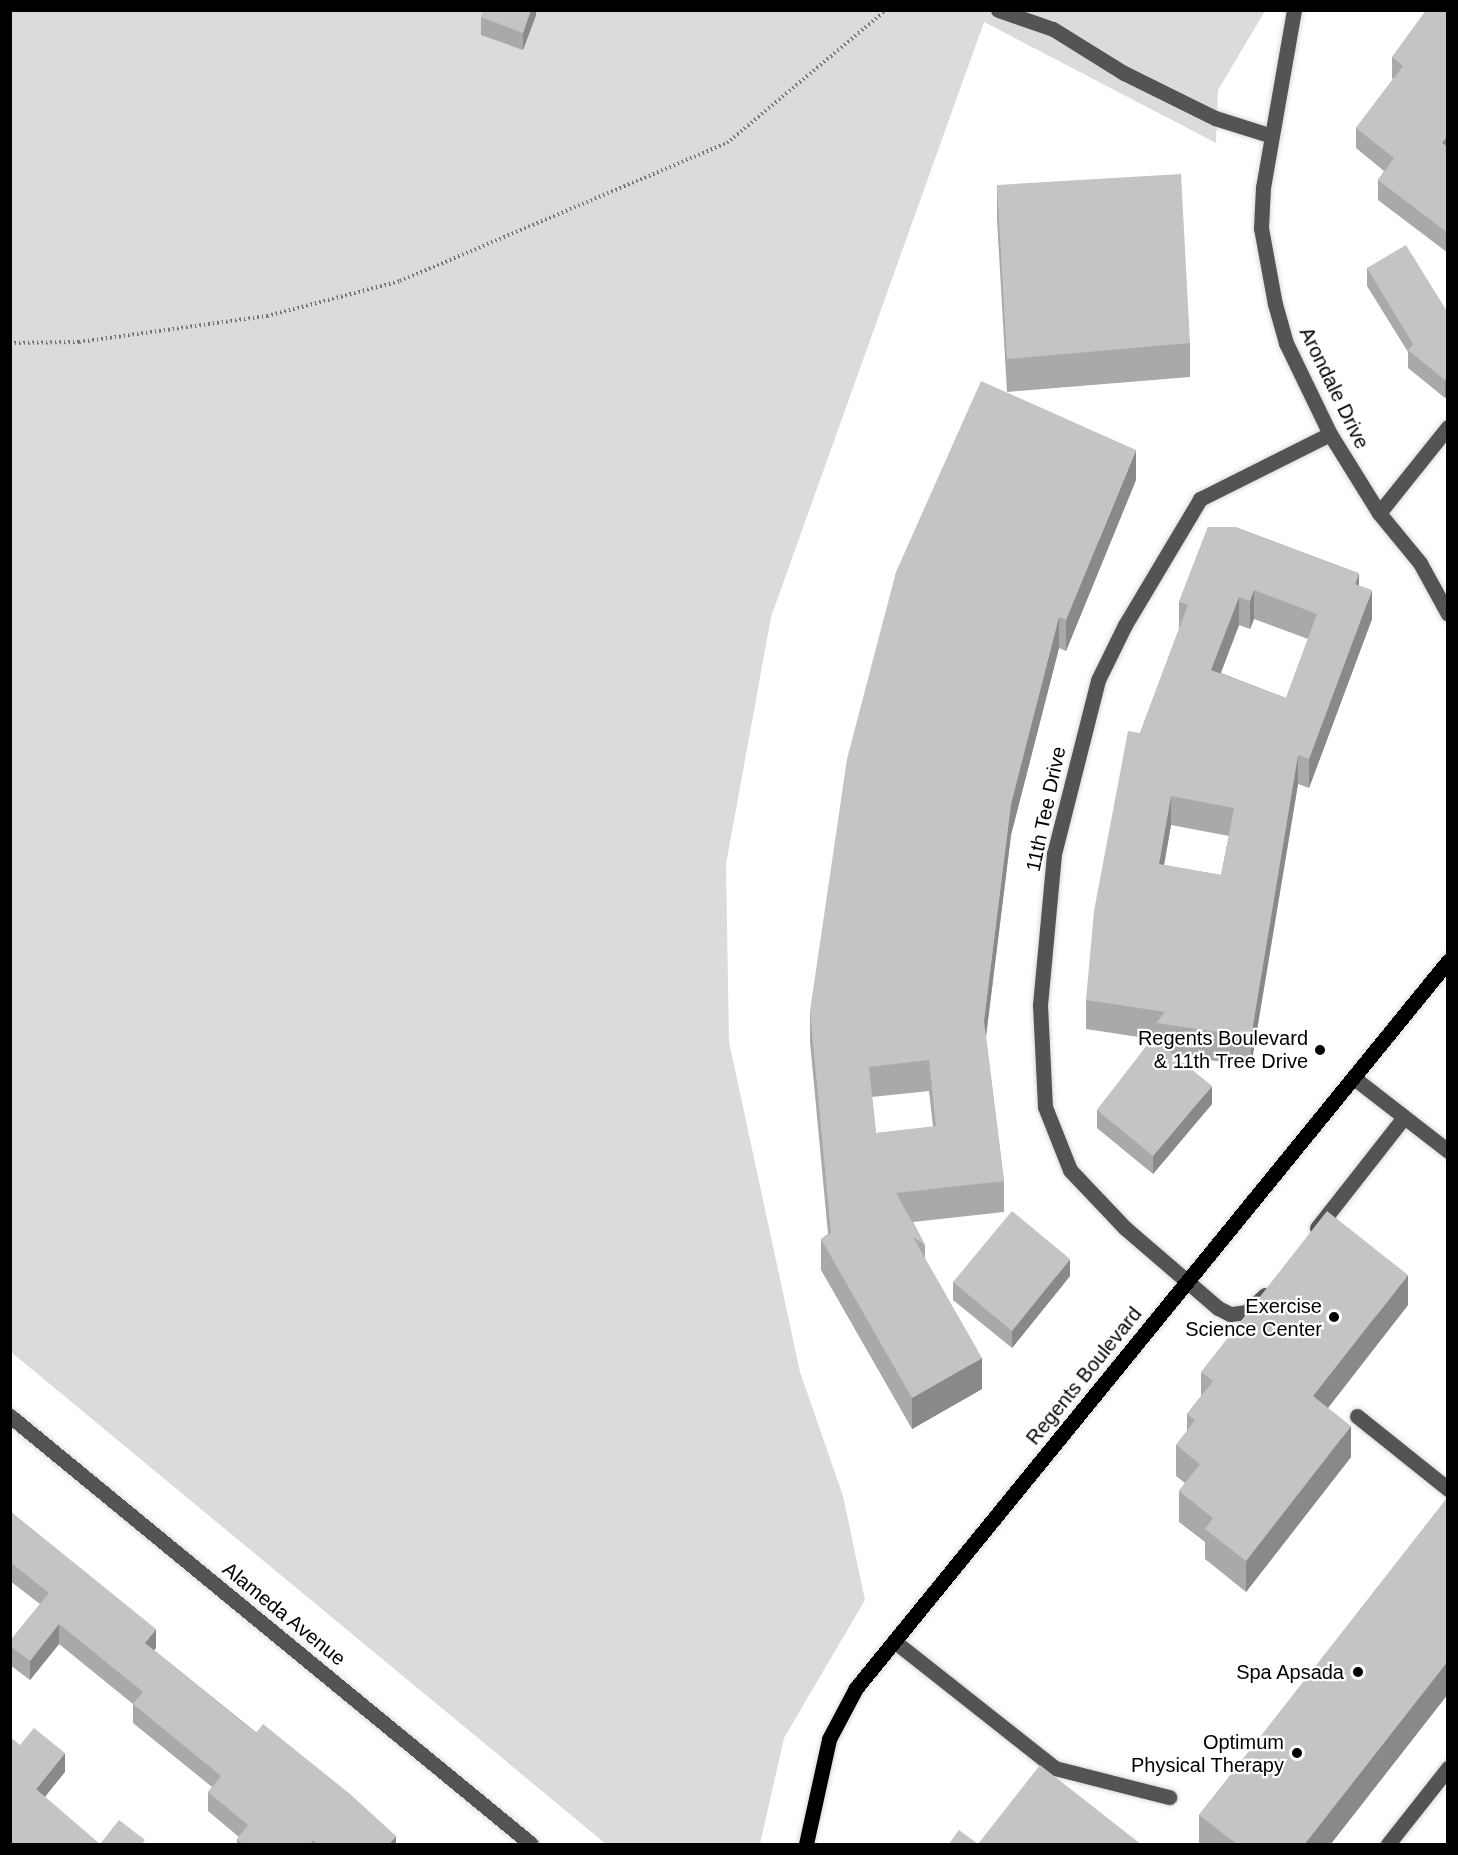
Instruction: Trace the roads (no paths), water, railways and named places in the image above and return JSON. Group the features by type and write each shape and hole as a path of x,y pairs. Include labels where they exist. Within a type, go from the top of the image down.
{"main road":[{"name":"Regents Boulevard","path":"806,1845 808,1824 829,1739 856,1688 1448,961"},
{"path":"799,1845 808,1824"}],"street":[{"path":"998,10 1053,29 1124,73 1215,118 1269,135"},
{"name":"Arondale Drive","path":"1293,10 1269,135 1261,228 1286,343 1330,434 1379,513 1419,563 1448,614"},
{"path":"1379,513 1448,427"},
{"name":"11th Tee Drive","path":"1274,1284 1247,1312 1230,1314 1186,1284 1070,1170 1055,1140 1045,1107 1040,1005 1054,854 1098,680 1185,518 1200,499 1330,434"},
{"path":"1354,1078 1448,1151"},
{"path":"1307,1240 1404,1117"},
{"name":"Alameda Avenue","path":"10,1416 531,1845"},
{"path":"1357,1416 1448,1489"},
{"path":"894,1641 1055,1768 1169,1797"},
{"path":"1388,1845 1448,1768"}],"place":[{"name":"Regents Boulevard & 11th Tree Drive","path":"1320,1050"},
{"name":"Exercise Science Center","path":"1334,1317"},
{"name":"Spa Apsada","path":"1358,1672"},
{"name":"Optimum Physical Therapy","path":"1297,1753"}]}
